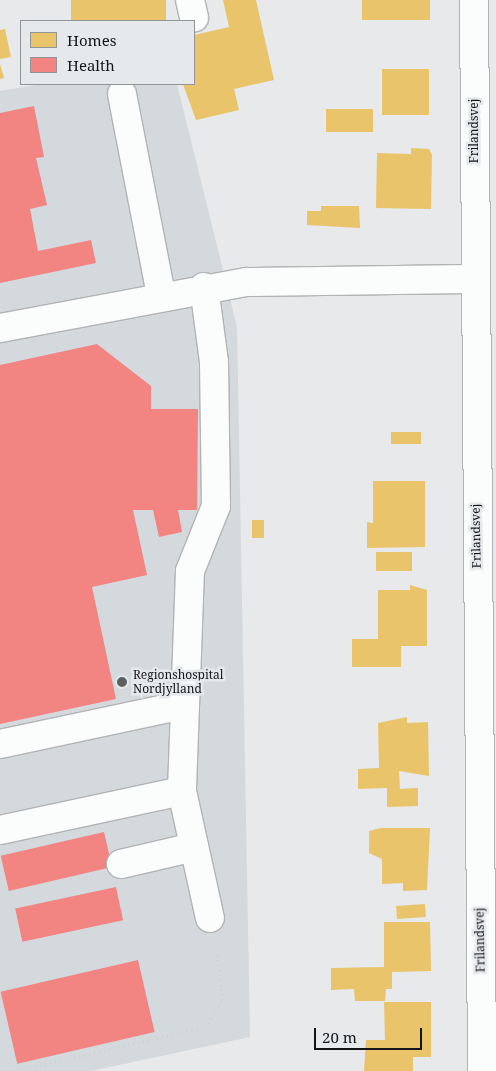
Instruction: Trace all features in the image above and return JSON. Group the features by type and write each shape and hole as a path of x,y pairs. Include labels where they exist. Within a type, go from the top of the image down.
{"street":[{"name":"Frilandsvej","path":"474,0 473,279 482,1071"},
{"path":"122,94 161,294"},
{"path":"0,328 161,294 246,282 473,279"},
{"path":"204,287 214,362 216,506 190,571 182,791 210,918"},
{"path":"0,744 184,705"},
{"path":"0,830 182,791"},
{"path":"121,864 194,847"}],"path":[{"path":"16,1071 205,1027 215,1016 224,986 210,918"}],"shaded area":[{"name":"Regionshospital Nordjylland","path":"36,85 177,85 237,327 250,1037 91,1071 0,1071 0,91"}],"building: Homes":[{"path":"71,0 166,0 166,20 71,20"},
{"path":"223,0 256,0 274,80 234,89 239,110 196,120 183,85 195,85 195,35 229,27"},
{"path":"362,0 430,0 430,20 362,20"},
{"path":"5,29 11,57 0,59 0,30"},
{"path":"0,64 4,78 0,79"},
{"path":"382,69 429,69 429,115 382,115"},
{"path":"326,109 373,109 373,132 326,132"},
{"path":"411,148 429,149 432,155 431,209 376,208 377,153 411,154"},
{"path":"321,206 359,206 360,228 307,225 307,211 321,211"},
{"path":"391,432 421,432 421,444 391,444"},
{"path":"373,481 425,481 425,547 367,548 367,522 373,523"},
{"path":"252,520 264,520 264,538 252,538"},
{"path":"376,552 412,552 412,571 376,571"},
{"path":"410,585 427,590 427,646 401,646 401,667 352,667 352,639 378,639 378,590 410,590"},
{"path":"407,717 407,723 428,722 429,776 399,771 400,789 418,788 418,806 387,807 387,788 358,789 358,769 379,768 378,723"},
{"path":"381,828 430,828 427,890 403,891 403,883 382,884 382,859 369,853 369,831"},
{"path":"425,904 426,917 397,919 396,906"},
{"path":"384,922 430,922 431,971 392,972 392,989 386,989 385,1001 355,1001 354,989 331,990 331,968 384,967"},
{"path":"384,1002 431,1002 431,1057 413,1057 413,1071 364,1071 366,1040 385,1040"}],"building: Health":[{"path":"34,106 44,157 36,158 47,205 30,209 38,251 91,240 96,263 0,283 0,113"},
{"path":"97,344 151,386 151,409 198,409 197,510 178,510 182,532 159,537 153,510 133,510 147,575 92,587 116,699 0,724 0,365"},
{"path":"104,832 112,867 9,891 1,856"},
{"path":"116,887 123,920 22,942 15,908"},
{"path":"138,960 155,1032 17,1064 1,992"}],"place":[{"name":"Regionshospital Nordjylland","path":"122,682"}]}
